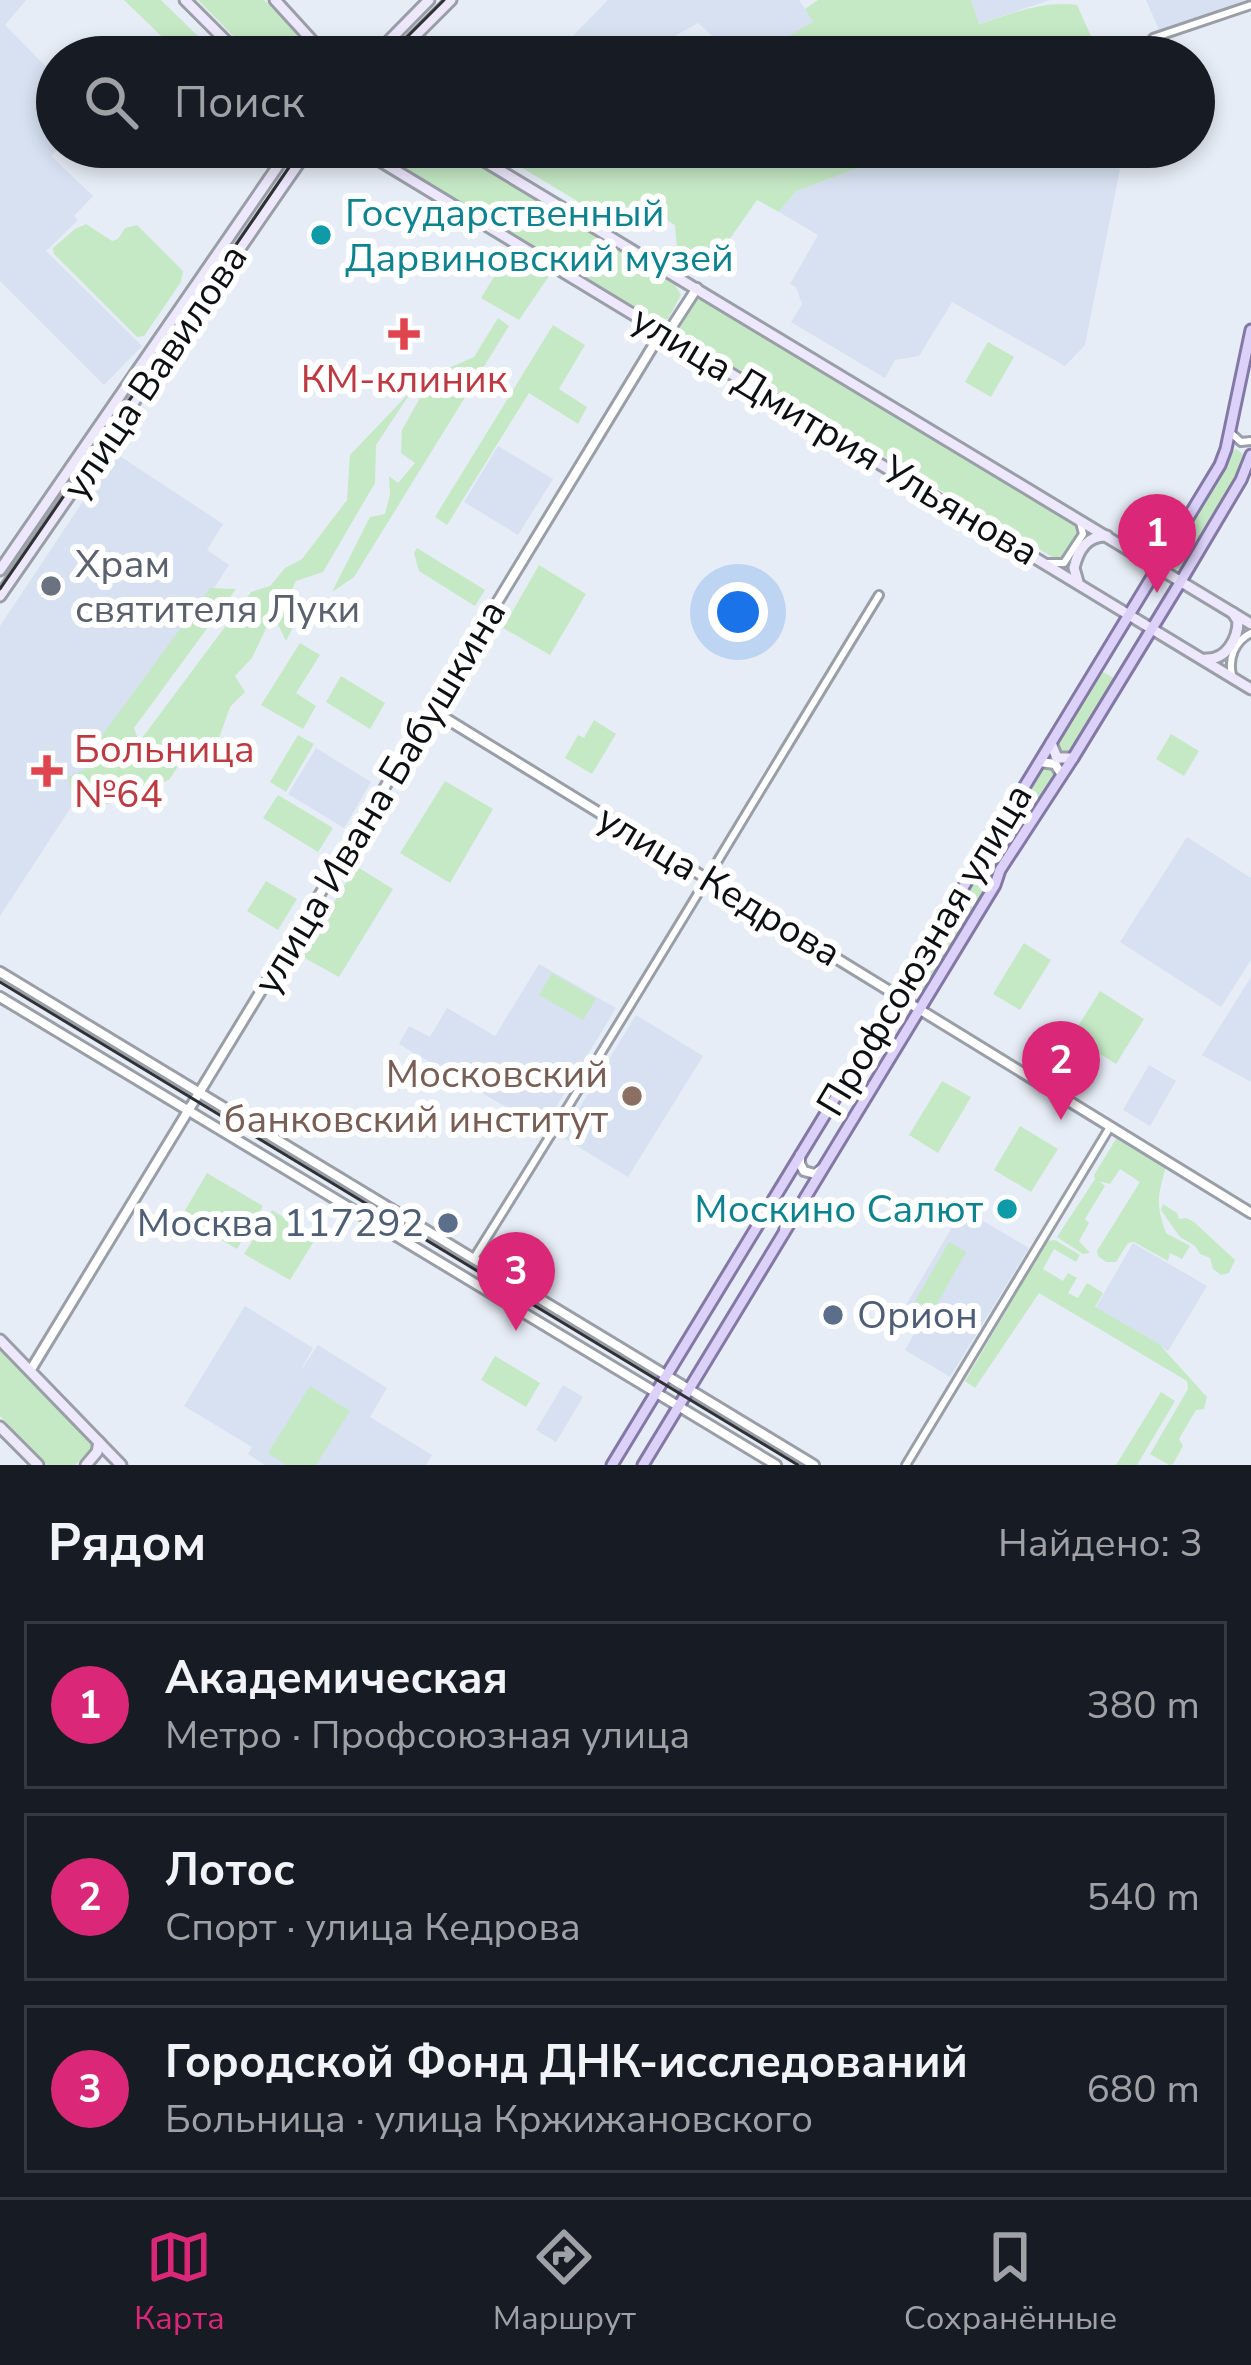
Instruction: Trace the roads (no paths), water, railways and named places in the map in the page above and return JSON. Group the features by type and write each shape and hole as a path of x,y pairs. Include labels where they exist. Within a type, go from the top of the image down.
{"main road":[{"path":"185,0 221,36"},
{"path":"274,0 307,36"},
{"path":"394,36 429,0"},
{"path":"415,36 451,0"},
{"name":"улица Вавилова","path":"0,571 277,168"},
{"name":"улица Вавилова","path":"0,596 296,168"},
{"name":"улица Дмитрия Ульянова","path":"396,168 1251,689"},
{"name":"улица Дмитрия Ульянова","path":"496,168 1232,612 1251,628"},
{"name":"Профсоюзная улица","path":"612,1465 1220,465 1251,330"},
{"name":"Профсоюзная улица","path":"644,1465 1000,870 1181,581 1251,455"},
{"path":"1079,584 1074,568 1086,542 1107,536"},
{"path":"1201,658 1223,656 1239,627 1232,612"},
{"path":"1051,743 1058,758 1073,758"},
{"path":"0,1340 121,1465"},
{"path":"0,1427 38,1465"},
{"path":"86,1465 99,1442"}],"street":[{"path":"1159,36 1251,5"},
{"name":"улица Ивана Бабушкина","path":"31,1371 656,340 673,325 697,288"},
{"path":"1230,431 1241,442 1251,441"},
{"path":"1043,562 1055,565 1070,558 1083,534 1078,519"},
{"path":"474,1258 879,595"},
{"path":"1234,679 1232,654 1251,628"},
{"name":"улица Кедрова","path":"432,710 1251,1213"},
{"path":"1039,763 1054,764 1062,775"},
{"path":"0,972 814,1465"},
{"path":"0,997 776,1465"},
{"path":"906,1465 1110,1127"},
{"path":"801,1153 800,1164 807,1173 824,1167"},
{"path":"760,1220 777,1215 785,1223 783,1234"}],"tram line":[{"path":"408,36 444,0"},
{"path":"0,589 289,168"},
{"path":"0,982 798,1465"}],"place":[{"name":"Государственный Дарвиновский музей","path":"321,235"},
{"name":"КМ-клиник","path":"404,334"},
{"name":"Храм святителя Луки","path":"51,586"},
{"name":"Академическая","path":"1157,593"},
{"name":"Больница №64","path":"47,771"},
{"name":"Московский банковский институт","path":"632,1096"},
{"name":"Лотос","path":"1061,1120"},
{"name":"Москино Салют","path":"1007,1209"},
{"name":"Москва 117292","path":"448,1223"},
{"name":"Орион","path":"833,1315"},
{"name":"Городской Фонд ДНК-исследований","path":"516,1331"}]}
